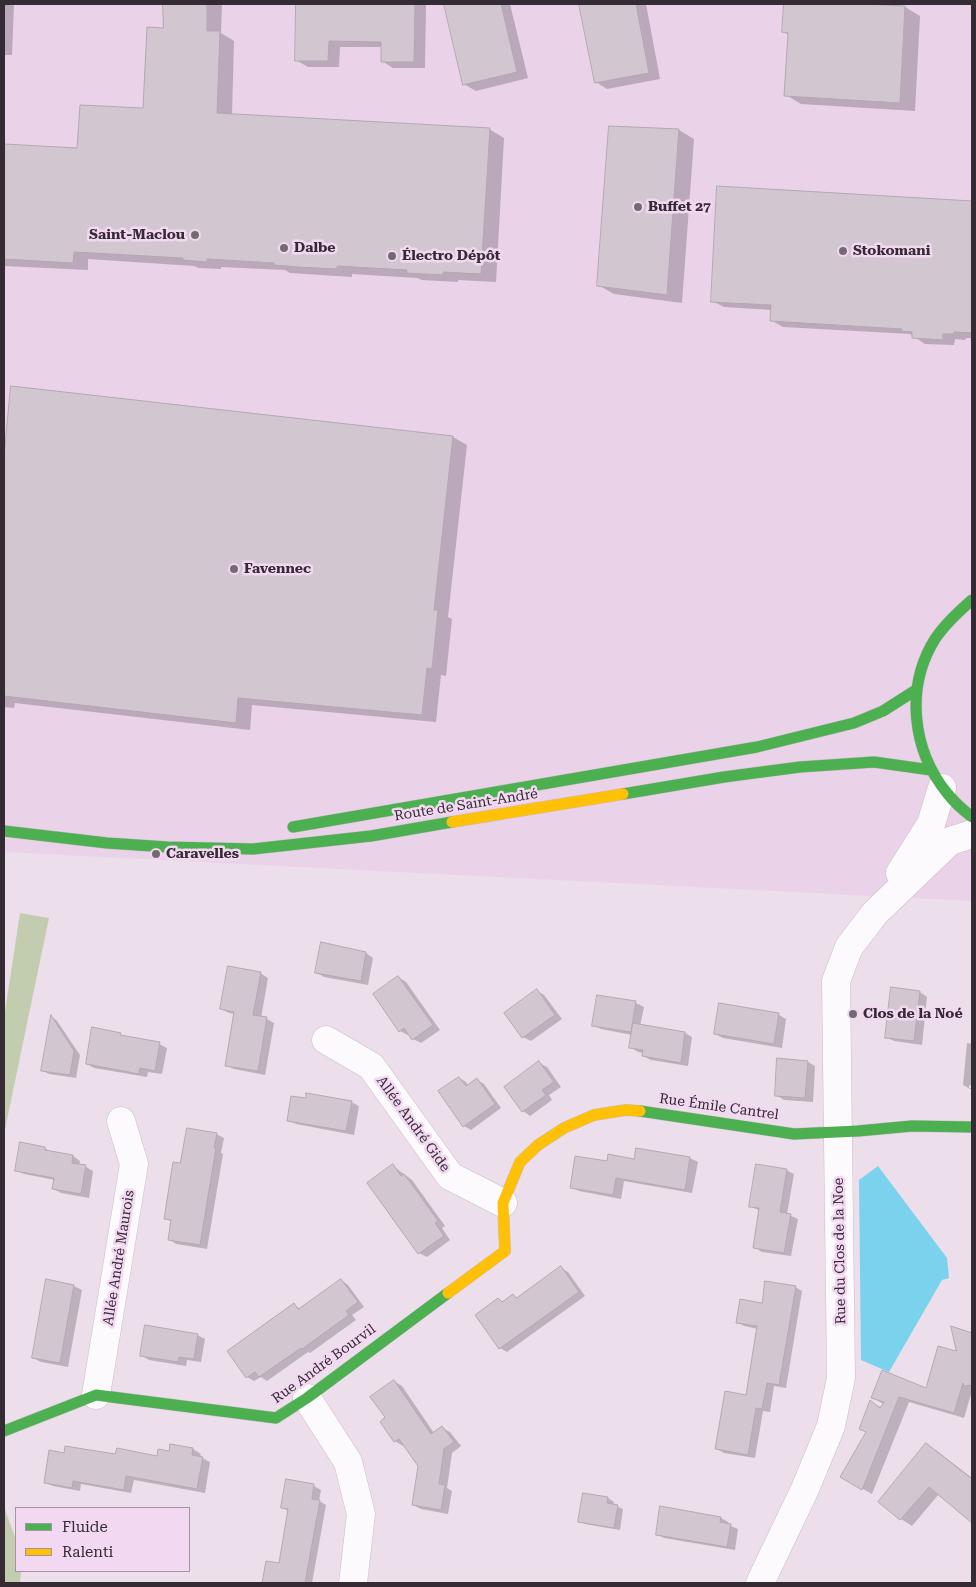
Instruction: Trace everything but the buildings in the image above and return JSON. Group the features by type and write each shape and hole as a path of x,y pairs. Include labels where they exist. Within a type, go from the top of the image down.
{"main road":[{"path":"972,600 952,618 934,640 925,658 916,690 916,724 922,748 936,779 956,804 972,817"},
{"name":"Route de Saint-André","path":"284,829 757,747 854,723 883,711 916,690"},
{"name":"Route de Saint-André","path":"4,831 107,843 166,847 254,849 371,836 800,767 874,762 936,779"},
{"name":"Rue Émile Cantrel","path":"503,1203 520,1162 538,1145 564,1128 594,1115 626,1110 650,1112 794,1134 912,1126 972,1127"},
{"name":"Rue André Bourvil","path":"4,1432 96,1396 276,1418 307,1398 504,1251 503,1203"}],"street":[{"name":"Rue du Clos de la Noe","path":"760,1583 805,1489 831,1426 841,1378 836,981 849,947 875,914 931,824 936,779"},
{"name":"Rue du Clos de la Noe","path":"875,914 950,841 972,834"},
{"name":"Allée André Gide","path":"326,1040 371,1066 450,1176 503,1203"},
{"name":"Allée André Maurois","path":"96,1396 134,1164 121,1121"},
{"path":"307,1398 348,1462 361,1514 353,1583"}],"shaded area":[{"path":"4,4 972,4 972,901 4,852"}],"green space":[{"path":"20,913 49,918 4,1134 4,1018"},
{"path":"4,1507 15,1537 15,1572 21,1572 20,1583 4,1583"}],"water":[{"path":"878,1166 947,1258 949,1278 942,1280 889,1372 861,1360 859,1180"}],"traffic: fast":[{"path":"972,600 952,618 935,639 925,658 919,677 916,697 920,738 926,758 935,776 947,793 972,817"},
{"path":"293,827 757,747 854,723 883,711 916,690"},
{"path":"623,794 724,777 800,767 874,762 931,770"},
{"path":"4,831 107,843 167,847 253,849 371,836 452,822"},
{"path":"640,1111 794,1134 912,1126 972,1127"},
{"path":"4,1431 96,1395 276,1418 307,1398 448,1293"}],"traffic: slow":[{"path":"452,822 623,794"},
{"path":"448,1293 505,1251 503,1203 520,1162 538,1145 564,1128 594,1115 626,1110 640,1111"}],"place":[{"name":"Buffet 27","path":"638,207"},
{"name":"Saint-Maclou","path":"195,235"},
{"name":"Dalbe","path":"284,248"},
{"name":"Stokomani","path":"843,251"},
{"name":"Électro Dépôt","path":"392,256"},
{"name":"Favennec","path":"234,569"},
{"name":"Caravelles","path":"156,854"},
{"name":"Clos de la Noé","path":"853,1014"}]}
